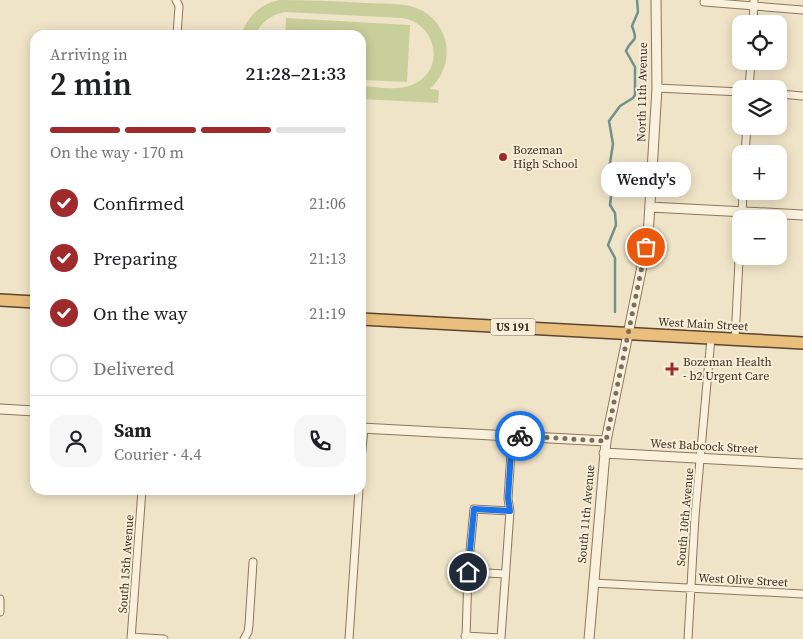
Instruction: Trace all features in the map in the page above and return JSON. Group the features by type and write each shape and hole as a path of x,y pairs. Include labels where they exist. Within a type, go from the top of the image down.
{"highway":[{"path":"0,300 30,302"},
{"name":"West Main Street","path":"366,319 803,343"}],"street":[{"name":"North 11th Avenue","path":"628,333 645,258 650,207 657,88 656,0"},
{"path":"177,30 179,2"},
{"path":"704,2 754,3 803,10"},
{"path":"657,88 732,92"},
{"path":"787,95 803,96"},
{"path":"650,207 732,216"},
{"path":"787,216 803,215"},
{"path":"735,339 739,265"},
{"name":"South 11th Avenue","path":"589,639 604,453 628,333"},
{"name":"South 10th Avenue","path":"688,639 695,516 711,338"},
{"path":"0,409 30,411"},
{"path":"366,428 606,441"},
{"path":"510,511 474,509 468,572 465,637 501,638 510,511 508,498 512,436"},
{"name":"West Babcock Street","path":"604,453 803,464"},
{"name":"South 15th Avenue","path":"131,638 142,495"},
{"path":"349,639 359,495"},
{"path":"244,639 249,625 253,562"},
{"path":"468,572 505,574"},
{"name":"West Olive Street","path":"593,583 803,594"},
{"path":"0,598 0,612"},
{"path":"131,638 164,639"}],"green space":[{"path":"279,0 395,4 410,6 423,11 438,25 446,44 447,51 444,69 430,89 439,90 438,103 366,99 366,86 406,87 423,78 430,69 433,59 433,48 430,37 423,28 413,21 401,18 285,12 267,20 258,30 243,30 255,12"},
{"path":"286,18 410,25 407,82 366,80 366,30 285,30"}],"waterway":[{"path":"615,312 615,258 608,245 616,225 615,213 610,205 611,196 619,186 615,174 609,169 613,144 609,121 620,106 635,95 635,67 626,51 635,38 632,26 638,12 637,0"}],"way so far":[{"path":"520,436 606,441 646,247"}],"place":[{"name":"Bozeman High School","path":"503,157"},
{"name":"Wendy's","path":"646,247"},
{"name":"Bozeman Health - b2 Urgent Care","path":"672,369"}],"route":[{"path":"468,572 474,509 510,511 508,498 512,436 520,436"}]}
